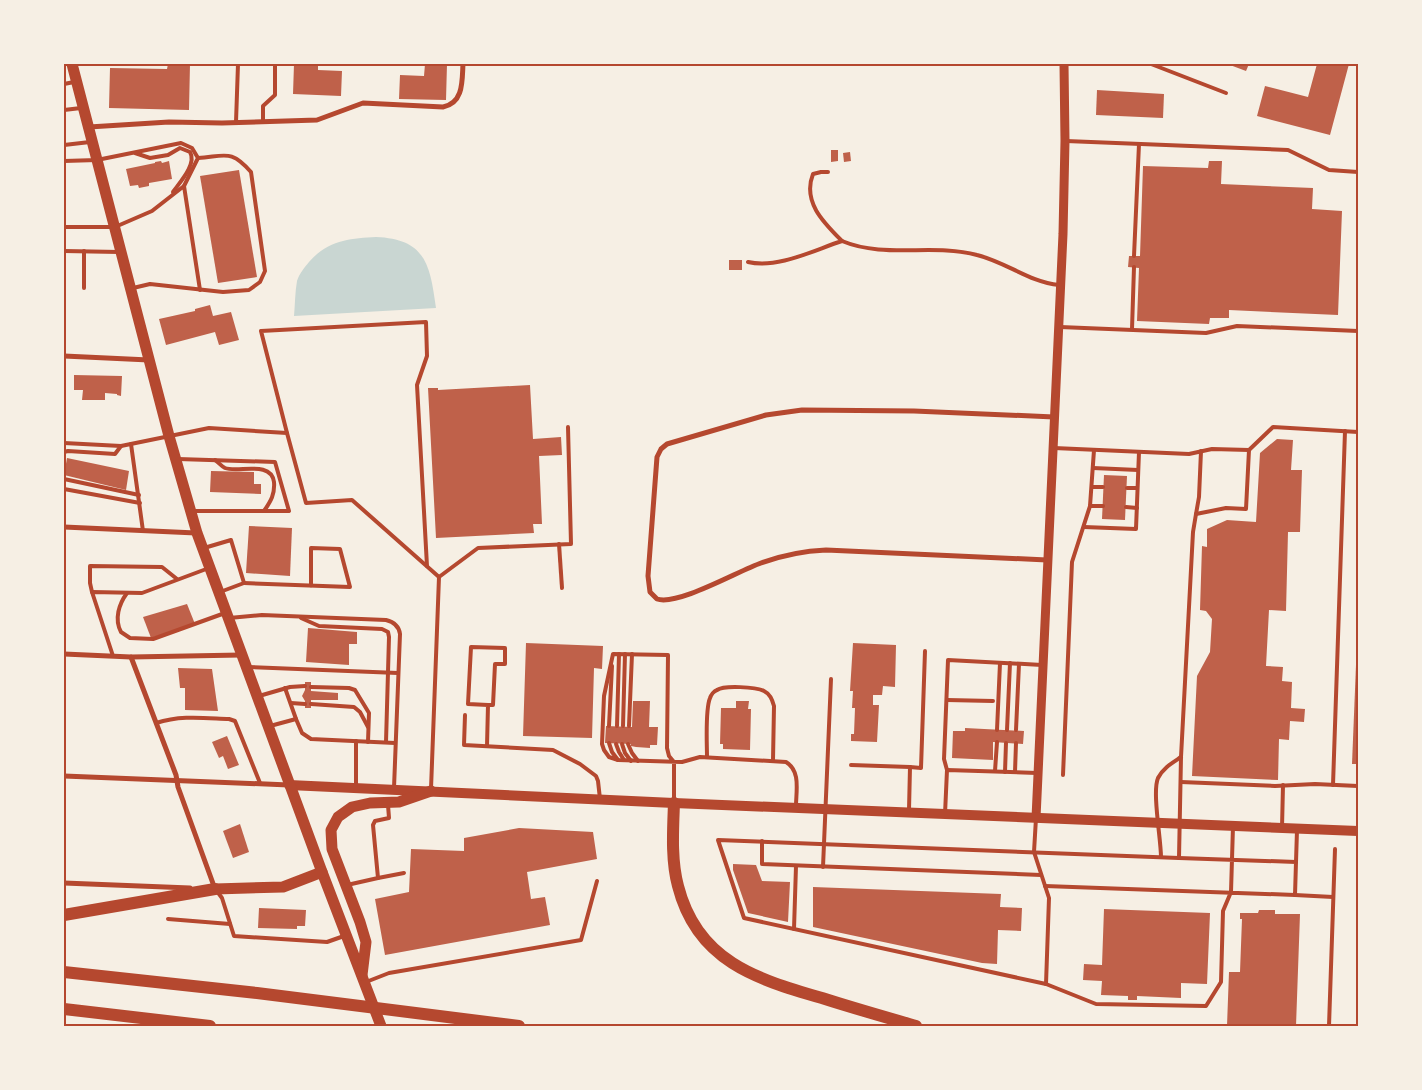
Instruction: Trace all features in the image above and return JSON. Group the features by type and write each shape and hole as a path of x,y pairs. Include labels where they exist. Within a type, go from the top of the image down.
{"highway":[{"path":"674,803 673,841 678,887 692,920 702,936 715,950 736,966 762,979 916,1026"},
{"path":"64,915 215,889"},
{"path":"64,972 257,993 519,1026"},
{"path":"64,1009 210,1026"}],"main road":[{"path":"72,64 175,459 202,549 381,1026"},
{"path":"289,784 674,803 1358,831"},
{"path":"364,983 366,942 347,885 332,849 331,830 342,813 352,807 370,803 399,802 431,791"},
{"path":"215,889 283,886 322,872"}],"street":[{"path":"89,128 169,122 317,120 363,103 447,106 453,103 459,95 463,64"},
{"path":"1036,818 1060,286 1065,141 1064,64"},
{"path":"64,356 150,360"},
{"path":"1048,560 826,550 806,551 788,554 760,563 673,599 661,600 657,599 650,592 648,576 657,457 661,449 667,444 766,415 802,410 914,411 1054,417"},
{"path":"64,527 197,533"},
{"path":"64,654 243,661"},
{"path":"64,883 215,889 131,657"},
{"path":"64,776 289,784"}],"lane":[{"path":"236,122 238,64"},
{"path":"264,121 264,106 275,95 276,64"},
{"path":"1151,64 1226,93"},
{"path":"64,84 76,82"},
{"path":"64,110 83,108"},
{"path":"1065,141 1288,150 1329,170 1358,172"},
{"path":"64,145 92,142"},
{"path":"64,161 97,160 181,143 192,148 198,158"},
{"path":"1134,256 1139,144"},
{"path":"134,152 150,158 168,155 180,148 190,152 193,157 191,164 171,196"},
{"path":"131,288 150,284 224,292 249,290 260,282 265,270 251,172 240,160 232,155 198,158"},
{"path":"64,227 115,227 152,211 184,186 198,158"},
{"path":"828,172 813,174 811,197 822,221 842,241 856,247 880,250 951,251 977,255 995,260 1036,280 1060,286"},
{"path":"184,186 200,290"},
{"path":"748,262 757,264 779,262 842,241"},
{"path":"64,250 121,252"},
{"path":"84,251 84,288"},
{"path":"1132,329 1134,267"},
{"path":"427,566 417,385 428,356 426,322 261,331 286,433 306,503 352,500 439,577 431,791"},
{"path":"1058,326 1206,333 1237,326 1358,331"},
{"path":"439,577 478,548 571,544 568,427"},
{"path":"64,442 121,446 209,428 286,433"},
{"path":"1196,514 1226,508 1246,509 1249,450 1272,428 1358,432"},
{"path":"1333,785 1345,431"},
{"path":"131,444 143,530"},
{"path":"65,451 115,454 121,446"},
{"path":"1052,448 1190,454 1212,449 1249,450"},
{"path":"1064,775 1072,562 1090,506 1094,450"},
{"path":"1179,858 1181,758 1191,558 1199,497 1201,451"},
{"path":"1084,527 1136,529 1139,452"},
{"path":"175,459 275,462 289,511 190,511"},
{"path":"215,460 225,468 264,469 270,473 274,482 274,496 264,511"},
{"path":"1093,468 1138,470"},
{"path":"64,480 139,495"},
{"path":"1092,487 1103,487"},
{"path":"1126,488 1137,488"},
{"path":"64,489 140,503"},
{"path":"1090,506 1103,506"},
{"path":"1126,507 1136,508"},
{"path":"202,549 231,540 244,583"},
{"path":"559,544 562,588"},
{"path":"218,593 244,583 311,586 350,587 340,550 311,548 311,586"},
{"path":"113,656 92,592 90,566 162,567 177,580"},
{"path":"92,592 142,593 209,568"},
{"path":"127,593 120,606 117,620 121,632 130,638 153,639 226,615 386,620 395,624 400,631 394,789"},
{"path":"298,616 319,626 385,630 389,636 386,742"},
{"path":"471,646 505,648 505,664 495,664 493,705 488,705 468,704 471,646"},
{"path":"851,765 921,768 925,651"},
{"path":"613,654 668,655 666,748 674,762 674,803"},
{"path":"610,726 613,654"},
{"path":"613,654 604,696 602,744 609,757 631,761 682,762 706,757 786,762 794,769 796,808"},
{"path":"617,726 619,654"},
{"path":"623,726 625,654"},
{"path":"629,726 632,654"},
{"path":"945,814 947,770 944,759 948,660 1043,665"},
{"path":"243,661 398,673"},
{"path":"997,730 1000,663"},
{"path":"1007,730 1010,663"},
{"path":"1016,730 1020,664"},
{"path":"823,867 831,679"},
{"path":"256,696 285,688 305,686"},
{"path":"311,687 349,688 356,690 370,716 368,742"},
{"path":"706,757 708,704 713,692 725,687 755,688 763,690 772,699 774,706 773,760"},
{"path":"285,688 302,733 307,738 395,743"},
{"path":"947,700 993,702"},
{"path":"291,703 305,704"},
{"path":"311,704 354,707 360,712 369,729"},
{"path":"487,746 488,705"},
{"path":"465,715 464,745 553,750 580,764 596,776 600,799"},
{"path":"156,723 184,717 229,718 236,721 260,783"},
{"path":"268,727 296,719"},
{"path":"356,741 356,787"},
{"path":"996,771 997,742"},
{"path":"609,743 612,752 618,760"},
{"path":"1005,772 1006,743"},
{"path":"1015,772 1016,743"},
{"path":"616,744 624,760"},
{"path":"622,744 625,753 631,761"},
{"path":"628,744 638,761"},
{"path":"1161,857 1157,804 1158,779 1166,767 1181,758"},
{"path":"909,813 910,768"},
{"path":"947,770 1038,773"},
{"path":"1181,782 1358,786"},
{"path":"1282,828 1283,785"},
{"path":"378,878 373,825 375,821 388,818 387,802"},
{"path":"1036,818 1034,852 1049,898 1046,984"},
{"path":"1233,826 1233,860 1231,892 1223,911 1221,982 1206,1006 1096,1004 1046,984 744,918 718,840 762,841 823,844 1179,858 1233,860 1296,862"},
{"path":"1295,895 1297,828"},
{"path":"762,841 762,864 1042,875"},
{"path":"1329,1026 1334,849"},
{"path":"794,929 796,866"},
{"path":"347,885 404,873"},
{"path":"364,983 389,973 581,940 597,881"},
{"path":"1045,886 1333,896"},
{"path":"215,889 222,898 234,936 327,942 346,935"},
{"path":"168,920 230,924"}],"shaded area":[{"path":"376,237 406,243 422,257 428,267 436,308 294,316 298,278 316,255 323,249 340,242 357,238"}],"building":[{"path":"168,64 190,64 189,110 109,108 110,68 167,69"},
{"path":"294,64 318,64 318,70 342,71 341,96 293,94"},
{"path":"425,64 447,64 446,100 399,99 400,75 424,76"},
{"path":"1231,64 1249,64 1246,71"},
{"path":"1317,64 1349,64 1330,135 1257,116 1265,86 1308,97"},
{"path":"1097,90 1164,94 1163,118 1096,115"},
{"path":"831,150 838,150 838,161 831,162"},
{"path":"850,152 851,161 844,162 843,153"},
{"path":"161,161 162,163 169,161 172,179 149,183 149,186 139,188 138,185 130,186 126,169"},
{"path":"1209,161 1222,161 1221,184 1313,188 1312,209 1342,211 1338,315 1229,310 1229,318 1210,318 1209,324 1137,321 1139,268 1128,267 1129,256 1140,256 1143,166 1208,168"},
{"path":"239,170 257,277 218,283 200,176"},
{"path":"729,260 742,260 742,270 729,270"},
{"path":"210,305 213,316 231,312 239,340 219,345 215,332 166,345 159,319 195,311 195,309"},
{"path":"74,375 122,376 121,396 105,393 105,400 82,400 83,390 74,390"},
{"path":"530,385 533,439 561,437 562,455 539,456 542,524 533,524 534,533 436,538 428,388 438,388 438,390"},
{"path":"1277,439 1293,440 1291,470 1302,470 1300,532 1288,532 1286,611 1269,610 1266,666 1283,667 1282,681 1292,682 1291,708 1305,709 1304,722 1290,721 1289,740 1279,739 1278,780 1192,776 1197,676 1210,652 1212,619 1206,611 1200,610 1202,546 1207,547 1207,529 1227,520 1256,522 1260,453"},
{"path":"67,458 129,471 126,490 64,475"},
{"path":"211,471 254,472 254,484 261,484 261,494 210,492"},
{"path":"1104,475 1127,476 1125,520 1102,519"},
{"path":"249,526 292,528 290,576 246,573"},
{"path":"187,604 195,624 151,638 143,617"},
{"path":"308,628 357,632 357,644 349,644 349,665 306,662"},
{"path":"526,643 603,646 602,669 594,668 592,738 523,736"},
{"path":"853,643 896,645 895,687 883,686 882,695 873,695 873,705 879,705 877,742 851,741 851,734 854,734 855,708 852,708 853,691 850,691"},
{"path":"1356,665 1358,666 1358,764 1352,764"},
{"path":"178,668 212,669 218,711 185,710 185,688 180,688"},
{"path":"305,682 311,682 311,691 338,693 338,700 311,700 311,708 305,708 305,701 302,696 305,690"},
{"path":"633,701 650,701 649,727 658,727 657,745 650,745 650,748 631,746 631,744 605,743 606,726 632,727"},
{"path":"736,701 749,701 748,709 751,709 750,750 723,749 723,744 720,744 721,708 736,708"},
{"path":"965,728 1024,731 1023,744 993,742 993,760 952,758 953,731 965,731"},
{"path":"227,736 239,765 228,769 223,756 219,758 212,742"},
{"path":"240,824 249,852 233,858 223,831"},
{"path":"519,828 593,832 597,859 527,872 531,899 545,897 550,925 385,955 375,899 409,892 411,849 464,851 464,838"},
{"path":"733,864 756,865 762,881 790,882 788,922 748,913 733,870"},
{"path":"813,887 1001,894 1000,907 1022,908 1021,931 998,930 997,964 982,963 813,927"},
{"path":"259,908 306,910 305,926 297,926 297,929 258,928"},
{"path":"1104,909 1210,913 1207,984 1181,983 1181,998 1137,996 1137,1000 1128,1000 1128,996 1101,995 1102,981 1083,980 1084,964 1102,965"},
{"path":"1259,910 1275,910 1275,914 1300,914 1296,1026 1227,1026 1229,972 1240,972 1242,919 1240,919 1240,913 1258,913"}]}
